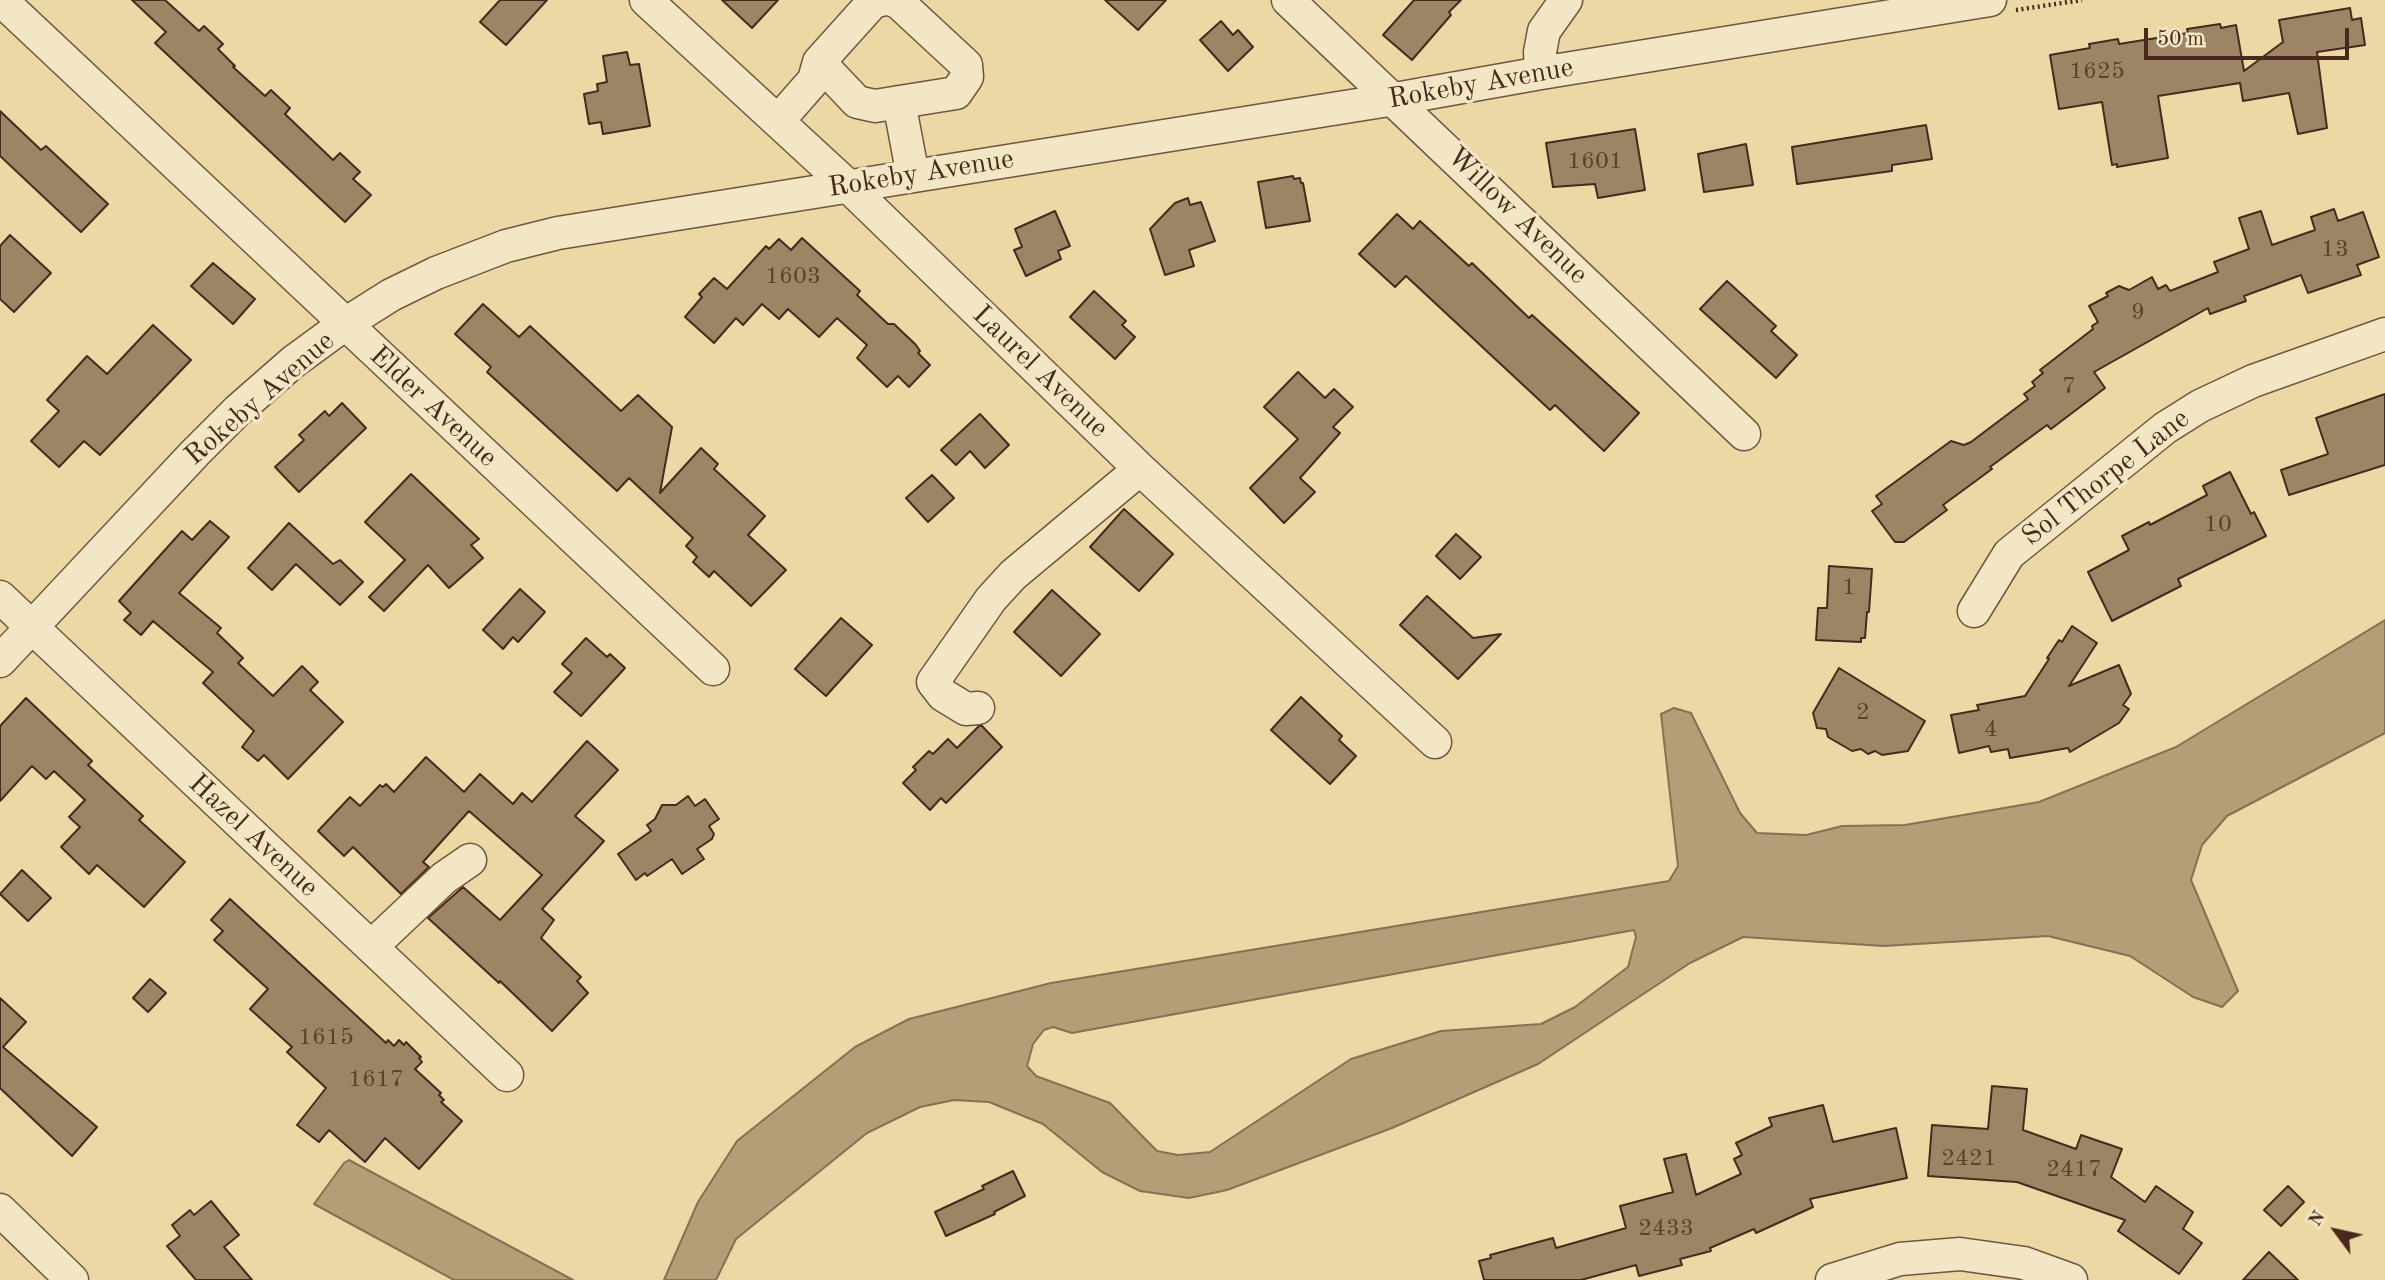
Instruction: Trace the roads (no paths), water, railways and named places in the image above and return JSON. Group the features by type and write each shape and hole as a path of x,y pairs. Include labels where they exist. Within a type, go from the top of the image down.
{"street":[{"name":"Elder Avenue","path":"1,0 713,669"},
{"name":"Laurel Avenue","path":"646,0 848,186 1140,469 1435,743"},
{"path":"778,121 814,80 820,62 873,2 881,0"},
{"path":"820,62 857,103 875,106 956,93 967,77 966,65 898,2 892,0"},
{"name":"Willow Avenue","path":"1288,0 1744,434"},
{"path":"1541,73 1540,52 1545,31 1566,0"},
{"name":"Rokeby Avenue","path":"0,661 237,411 293,362 391,295 436,272 506,246 558,233 1395,99 1541,73 1999,6"},
{"path":"900,102 913,176"},
{"name":"Sol Thorpe Lane","path":"1974,611 2009,554 2165,428 2200,405 2253,381 2385,334"},
{"path":"978,708 966,709 943,695 933,682 991,599 1013,575 1140,469"},
{"name":"Hazel Avenue","path":"0,597 507,1075"},
{"path":"371,947 444,878 470,860"},
{"path":"0,1210 72,1280"},
{"path":"1832,1280 1900,1259 1960,1254 2024,1263 2071,1280"}]}
